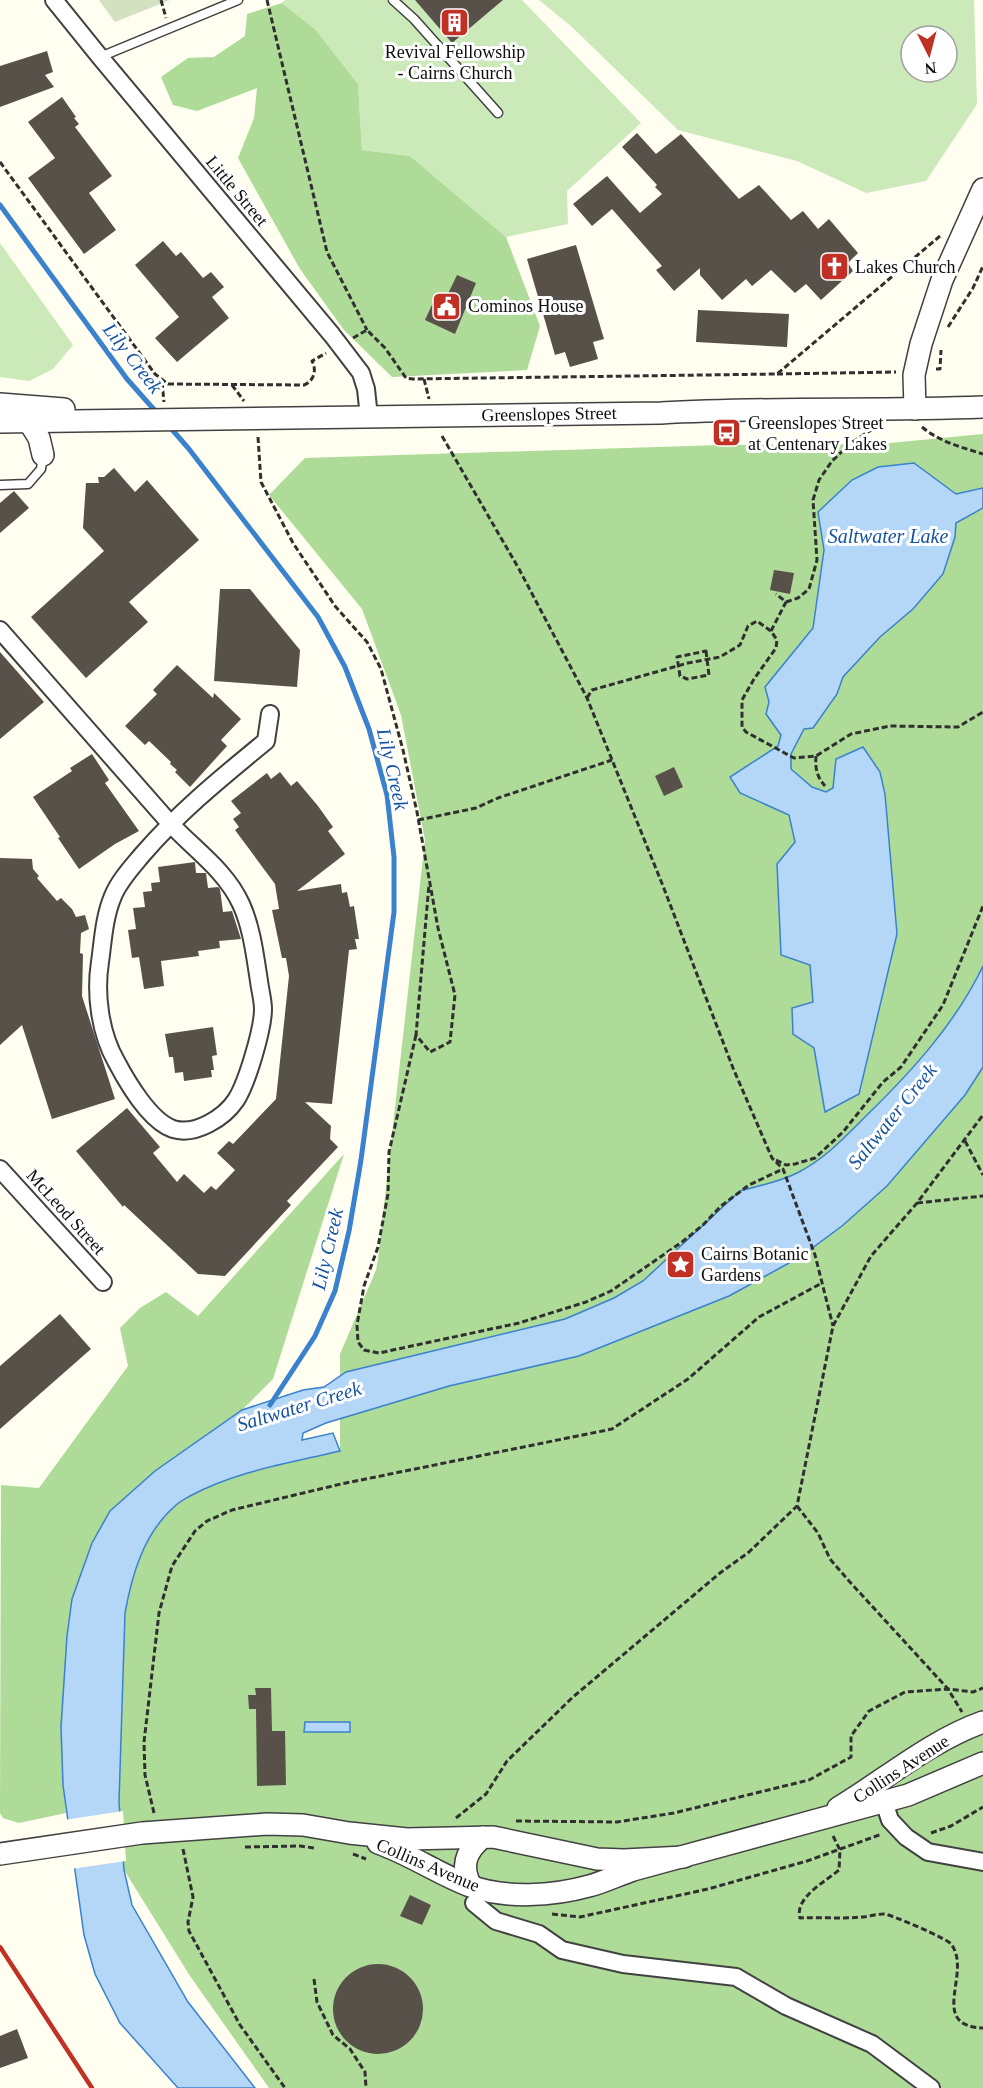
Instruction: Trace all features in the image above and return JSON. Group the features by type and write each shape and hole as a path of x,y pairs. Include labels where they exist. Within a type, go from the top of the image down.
{"street":[{"name":"Little Street","path":"54,0 356,366 366,388 369,417"},
{"path":"908,409 921,344 932,309 962,233 983,189"},
{"name":"Greenslopes Street","path":"0,404 68,410 114,419"},
{"name":"Greenslopes Street","path":"0,422 661,413 727,409 983,407"},
{"path":"0,414 29,422 39,438 43,455"},
{"path":"0,630 170,824 205,855 241,902 253,945 263,1010 252,1063 236,1101 214,1121 192,1129 174,1129 159,1120 140,1100 112,1055 100,1004 98,974 107,915 113,895 130,869 170,824 187,806 266,741 270,714"},
{"name":"McLeod Street","path":"0,1169 103,1282"},
{"name":"Collins Avenue","path":"820,1820 930,1748 956,1733 983,1722"},
{"name":"Collins Avenue","path":"349,1833 400,1851 472,1894 550,1892 589,1886 633,1870 908,1795 983,1763"},
{"path":"884,1802 890,1820 906,1837 928,1852 983,1862"},
{"name":"Collins Avenue","path":"0,1854 142,1833 267,1824 303,1825 407,1839 483,1837 518,1841 597,1859 684,1857"},
{"path":"483,1837 470,1849 465,1860 465,1875 472,1894 496,1921 539,1934 562,1950 623,1964 736,1977 786,2006 872,2044 931,2088"},
{"path":"571,1853 580,1862 583,1874 575,1888"}],"lane":[{"path":"100,57 238,0"},
{"path":"393,0 414,19 498,113"},
{"path":"0,485 28,484 41,469 43,455"}],"path":[{"path":"160,0 169,28"},
{"path":"267,0 327,252 367,330 385,348 406,378 413,380 915,372 940,369 941,347"},
{"path":"0,162 155,374 168,384 304,385 312,379 315,371 312,361 324,354"},
{"path":"777,374 949,229 962,233"},
{"path":"948,327 973,288 983,266"},
{"path":"361,333 367,330"},
{"path":"232,385 248,407"},
{"path":"908,409 931,434 954,445 983,454"},
{"path":"433,415 447,447 519,569 587,698 734,1068 772,1158 783,1169 815,1255 833,1326"},
{"path":"771,631 786,602 798,598 809,589 817,560 813,500 819,480 832,461 851,443 876,426"},
{"path":"260,444 261,482 293,543 335,606 367,642 381,669 403,750 429,884 455,995 450,1042 430,1052 416,1035"},
{"path":"776,594 786,602"},
{"path":"587,698 592,690 678,665 720,657 740,645 748,626 757,621 771,631 777,640 776,648 742,700 742,727 746,732 794,758 816,756 851,734 891,726 958,727 983,712"},
{"path":"706,651 709,675 687,679 680,676 678,665 677,657 706,651"},
{"path":"816,756 815,765 818,778 825,786"},
{"path":"418,820 476,808 498,798 612,760"},
{"path":"429,884 416,1035 389,1152 388,1194 378,1247 364,1286 357,1325 358,1342 364,1350 379,1353 519,1323 611,1292 704,1226 721,1206 749,1185 783,1169"},
{"path":"772,1158 786,1165 815,1158 843,1132 883,1082 901,1067 943,1005 983,906"},
{"path":"466,1821 454,1821 486,1794 507,1761 573,1697 720,1573 749,1552 797,1506 833,1326 871,1256 917,1203 983,1115"},
{"path":"965,1140 983,1175"},
{"path":"917,1203 983,1196"},
{"path":"154,1813 145,1775 144,1742 159,1613 172,1566 195,1531 207,1521 232,1510 340,1484 612,1428 688,1379 759,1317 822,1283"},
{"path":"797,1506 818,1533 830,1558 948,1689 963,1713"},
{"path":"512,1821 617,1822 674,1813 809,1780 851,1757 851,1736 869,1711 904,1692 948,1689 973,1692 983,1688"},
{"path":"820,1820 829,1829 840,1850 839,1870 814,1890 801,1905 798,1912 800,1918 860,1918 885,1914 950,1941 958,1956 954,2011 957,2020 970,2027 983,2028"},
{"path":"183,1848 194,1898 188,1922 189,1931 240,2025 285,2088"},
{"path":"314,1979 317,2002 333,2035 350,2049 365,2072 366,2088"}],"green space":[{"path":"99,0 170,0 115,22"},
{"path":"285,0 522,0 641,123 567,191 568,224 506,237 410,156 362,150 358,84 316,30 282,3"},
{"path":"539,0 974,0 977,104 926,181 866,193 797,161 678,130 572,27"},
{"path":"282,3 316,30 358,84 362,150 410,156 506,237 540,326 527,370 392,377 344,330 300,269 238,158 254,118 257,88 197,111 173,105 161,77 188,58 214,57 245,36 247,14"},
{"path":"0,243 73,345 53,369 29,381 0,377"},
{"name":"Cairns Botanic Gardens","path":"983,434 983,2088 269,2088 190,1976 124,1870 119,1802 125,1613 131,1584 147,1541 164,1517 178,1503 208,1487 244,1474 340,1451 340,1354 376,1270 378,1259 425,840 401,715 362,609 269,495 305,458 720,445 880,444"},
{"path":"344,1154 273,1379 242,1410 155,1471 63,1785 66,1813 19,1823 3,1818 0,1813 1,1485 39,1488 128,1366 120,1328 140,1308 166,1292 198,1316"}],"water":[{"name":"Saltwater Lake","path":"914,463 956,494 983,488 983,508 956,523 955,537 943,574 913,609 880,637 843,677 837,694 813,728 804,729 791,754 791,769 812,787 826,792 833,788 836,759 863,747 880,772 885,794 897,934 859,1094 825,1112 814,1048 793,1034 792,1008 813,1002 810,965 781,955 777,864 795,842 789,815 740,793 730,777 778,746 781,735 766,714 769,702 765,687 813,628 824,550 818,512 852,480 878,467"},
{"name":"Saltwater Creek","path":"983,966 983,1067 965,1095 887,1186 842,1226 800,1257 729,1296 579,1356 449,1386 326,1423 303,1433 302,1440 333,1433 340,1451 244,1474 208,1487 178,1503 155,1529 147,1541 136,1569 125,1613 119,1802 124,1870 132,1905 188,2002 255,2088 178,2088 120,2023 95,1974 84,1935 63,1785 61,1727 67,1636 72,1599 92,1543 110,1511 155,1471 242,1410 303,1390 324,1387 346,1372 565,1319 614,1298 643,1281 740,1191 775,1182 797,1173 817,1161 843,1139 901,1081 932,1045 960,1007"},
{"path":"305,1722 350,1722 350,1732 304,1732"}],"pier":[{"path":"123,1811 126,1861 71,1869 64,1820"}],"building":[{"name":"Revival Fellowship - Cairns Church","path":"415,0 503,0 452,43"},
{"path":"47,51 53,72 45,75 54,87 0,107 0,66"},
{"path":"62,97 76,117 74,118 79,124 75,127 112,176 89,193 116,230 84,254 28,178 55,158 28,122"},
{"path":"637,133 656,154 681,134 739,199 759,185 791,220 803,211 818,229 829,219 858,253 848,263 853,271 821,300 806,284 795,293 771,270 752,286 746,279 722,300 700,275 700,268 674,291 656,270 662,266 612,209 592,226 573,204 607,176 640,213 662,194 655,187 657,185 622,147"},
{"path":"163,241 176,256 181,252 203,278 211,272 224,287 212,297 229,318 177,362 155,338 179,317 135,265"},
{"path":"576,245 604,339 593,342 598,359 570,367 565,352 555,355 527,259"},
{"name":"Cominos House","path":"457,275 476,283 455,334 425,320 436,296 445,300"},
{"path":"698,310 789,314 787,347 696,342"},
{"path":"114,468 135,492 147,480 199,540 129,602 148,622 86,678 31,617 104,551 83,528 86,483 99,483 98,477 104,477"},
{"path":"14,491 29,508 0,533 0,503"},
{"path":"774,570 794,573 790,594 770,590"},
{"path":"220,589 250,589 300,650 297,687 214,681"},
{"path":"0,652 44,702 0,739"},
{"path":"177,665 213,698 214,693 241,719 221,740 227,746 190,787 175,772 177,770 170,764 171,762 149,741 145,745 125,726 157,694 153,690"},
{"path":"92,754 109,780 105,783 139,831 115,844 79,869 33,797 72,771 70,768"},
{"path":"674,767 683,787 664,796 655,776"},
{"path":"280,772 291,786 297,781 318,806 333,827 328,831 345,854 297,891 341,884 342,893 347,892 350,907 354,906 359,939 355,939 357,949 349,950 332,1104 305,1102 331,1126 330,1139 338,1147 287,1201 291,1205 225,1276 198,1274 124,1205 123,1207 76,1151 127,1108 160,1147 153,1153 177,1182 184,1174 204,1193 211,1186 216,1190 235,1170 217,1153 229,1141 233,1144 276,1099 289,976 286,958 282,958 272,910 279,909 275,884 235,830 239,827 233,819 241,813 231,801 267,773 271,779"},
{"path":"0,858 32,859 33,869 39,876 37,878 57,901 61,898 72,909 76,917 85,915 89,929 81,933 82,996 115,1099 52,1119 22,1025 0,1045"},
{"path":"195,862 196,873 206,873 208,888 218,887 220,889 223,912 232,911 241,939 219,941 220,948 198,951 199,956 161,961 164,986 144,989 139,957 132,958 128,930 136,929 133,908 145,907 143,892 152,891 151,883 160,882 158,867"},
{"path":"213,1027 217,1055 212,1056 214,1070 211,1070 212,1077 184,1081 183,1072 175,1073 173,1057 169,1057 165,1034"},
{"path":"60,1314 91,1349 0,1429 0,1366"},
{"path":"255,1688 271,1688 272,1731 285,1731 286,1785 257,1786 256,1709 249,1709 248,1695 256,1695"},
{"path":"410,1895 431,1905 422,1925 400,1916"},
{"path":"378,1964 395,1968 410,1977 419,1992 423,2009 419,2026 410,2041 395,2050 378,2054 361,2050 346,2041 337,2026 333,2009 337,1992 346,1977 361,1968"},
{"path":"17,2029 28,2058 0,2068 0,2036"}],"waterway":[{"name":"Lily Creek","path":"0,205 127,379 158,414"},
{"name":"Lily Creek","path":"168,425 318,617 345,667 369,729 387,795 394,857 394,912 361,1160 349,1231 335,1291 315,1336 270,1405"}],"railway":[{"path":"0,1947 92,2088"}],"place":[{"name":"Revival Fellowship - Cairns Church","path":"455,23"},
{"name":"Lakes Church","path":"834,267"},
{"name":"Cominos House","path":"447,306"},
{"name":"Greenslopes Street at Centenary Lakes","path":"727,433"},
{"name":"Cairns Botanic Gardens","path":"680,1264"}]}
